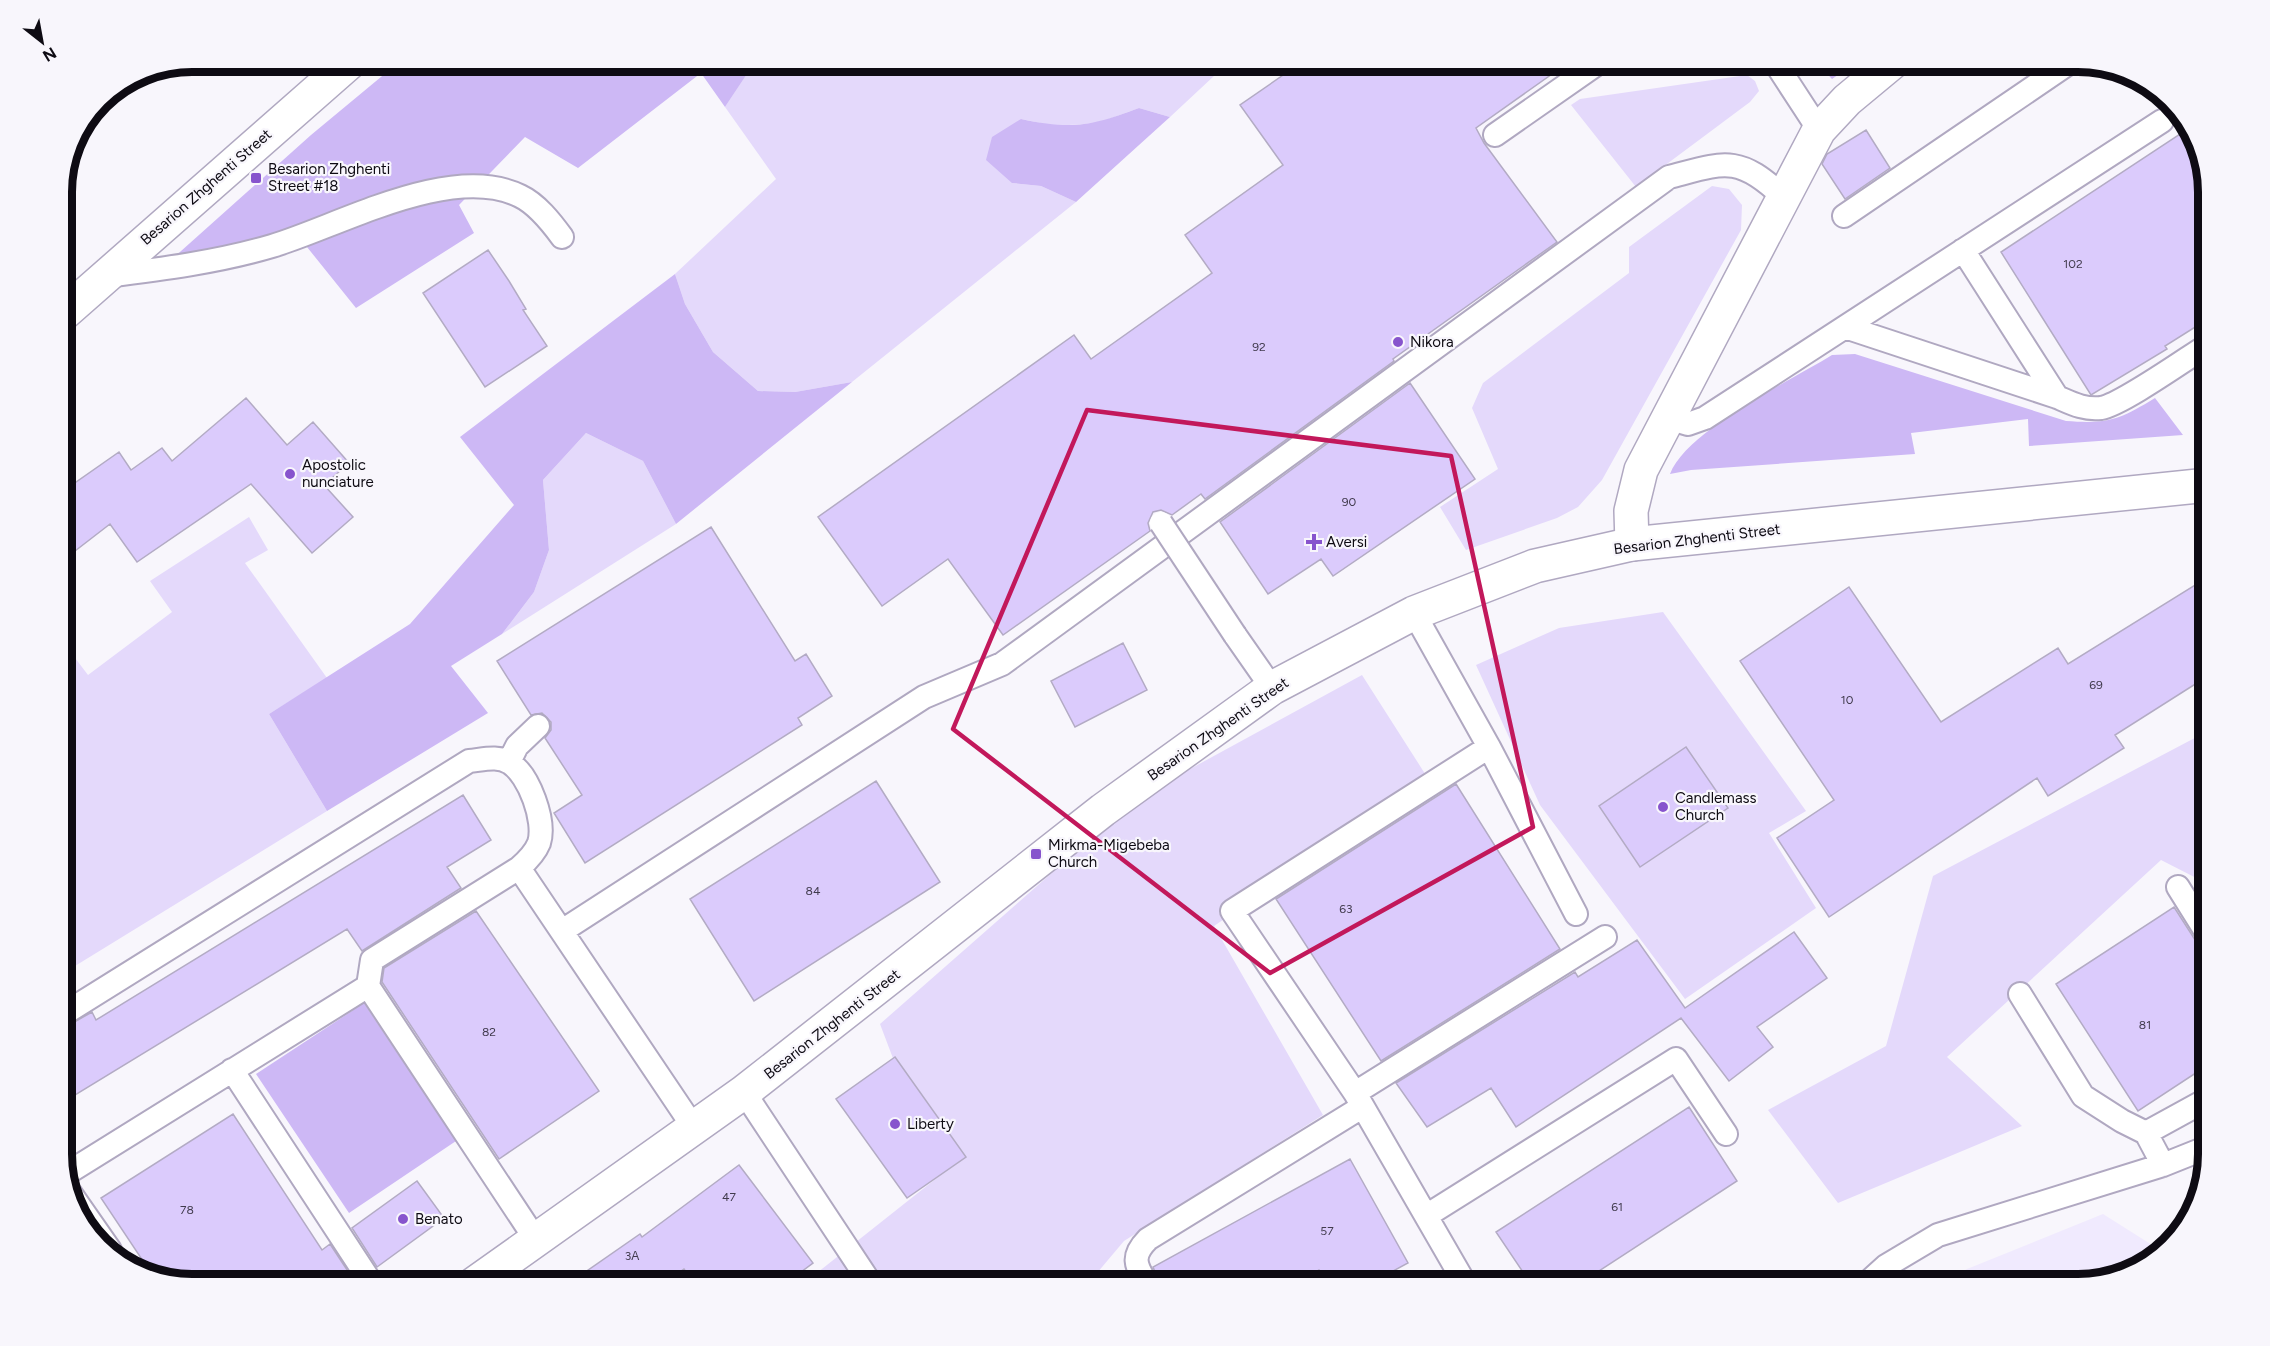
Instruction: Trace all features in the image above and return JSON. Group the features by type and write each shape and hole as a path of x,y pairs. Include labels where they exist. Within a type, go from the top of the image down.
{"main road":[{"name":"Besarion Zhghenti Street","path":"72,306 340,72"},
{"path":"1632,544 1631,511 1641,470 1782,196 1819,130 1847,100 1882,72"},
{"name":"Besarion Zhghenti Street","path":"488,1274 744,1092 1103,810 1272,688 1414,613 1535,566 1632,544 2198,486"}],"lane":[{"path":"1495,135 1586,72"},
{"path":"1781,72 1819,130"},
{"path":"1844,216 2057,72"},
{"path":"1668,418 1688,424 1705,418 2162,121"},
{"path":"562,931 924,696 1002,664 1670,177 1724,163 1760,175 1782,196"},
{"path":"105,276 173,267 270,247 307,235 361,212 438,190 475,187 498,189 521,196 549,219 562,237"},
{"path":"1963,250 2057,396"},
{"path":"1845,327 2057,396 2080,407 2102,408 2123,398 2198,351"},
{"path":"1161,523 1272,688"},
{"path":"1414,613 1489,747 1576,914"},
{"path":"509,762 517,746 538,726"},
{"path":"1460,1274 1358,1100 1232,911 1489,747"},
{"path":"72,1010 469,761 494,758 509,762 524,776 540,822 539,842 530,859 372,960 368,986 536,1240"},
{"path":"519,868 694,1128"},
{"path":"2178,887 2198,919"},
{"path":"1142,1274 1136,1260 1138,1249 1148,1239 1605,937"},
{"path":"73,1170 368,986"},
{"path":"2020,994 2083,1096 2122,1122 2146,1133 2163,1165"},
{"path":"1426,1216 1676,1059 1726,1134"},
{"path":"232,1070 365,1274"},
{"path":"744,1092 864,1274"},
{"path":"2146,1133 2198,1104"},
{"path":"1877,1274 1886,1266 1938,1235 2163,1165 2198,1151"}],"highlighted area":[{"path":"1087,410 1451,456 1533,827 1270,973 953,729"}],"shaded area":[{"path":"387,72 748,72 725,107 701,73 578,168 525,137 459,205 474,233 356,308 307,247 284,235 171,260 311,135"},
{"path":"748,72 1218,72 1170,117 1139,108 1098,123 1055,126 1021,119 1012,183 1041,186 1076,202 852,382 795,392 758,391 713,352 685,304 675,274 776,179 725,107"},
{"path":"1825,72 1842,72 1832,79"},
{"path":"1747,75 1755,81 1759,91 1750,102 1636,187 1571,105 1580,99"},
{"path":"1139,108 1170,117 1076,202 1041,186 1012,183 986,160 992,137 1021,119 1054,124 1081,124 1107,119"},
{"path":"1712,186 1729,189 1742,205 1741,230 1602,480 1578,507 1557,518 1466,550 1440,507 1498,469 1472,408 1483,383 1629,273 1629,247"},
{"path":"675,274 685,304 713,352 758,391 795,392 852,382 676,524 643,461 586,433 543,480 549,550 534,592 502,634 451,666 488,713 327,811 269,714 410,624 514,505 460,437"},
{"path":"1855,354 2066,421 2093,422 2113,419 2155,398 2183,435 2029,446 2028,419 1911,433 1915,454 1691,470 1670,474 1680,457 1697,440 1742,408 1832,355"},
{"path":"586,433 643,461 676,524 502,634 534,592 549,550 543,480"},
{"path":"249,517 268,550 245,563 327,678 269,714 327,811 72,968 72,654 88,675 172,612 150,581"},
{"path":"1663,612 1806,811 1769,833 1816,908 1685,999 1540,805 1476,665 1559,628"},
{"path":"1362,675 1429,780 1214,926 1323,1115 1124,1241 1097,1274 816,1274 938,1177 880,1024 1137,798"},
{"path":"2198,736 2198,879 2161,860 1947,1057 2022,1126 1838,1203 1768,1110 1886,1046 1933,876"},
{"path":"364,1003 456,1141 349,1213 256,1074"},
{"path":"2103,1214 2154,1246 2124,1265 2093,1273 1959,1274"}],"building":[{"path":"1288,72 1555,72 1476,128 1484,143 1557,242 1393,359 1394,361 1205,499 1201,494 1172,515 1161,510 1153,512 1148,523 1150,531 1003,635 948,559 882,606 818,517 1074,335 1091,359 1212,273 1185,235 1283,165 1240,105"},
{"path":"1866,130 1890,168 1845,199 1822,164 1827,154"},
{"path":"2180,134 2192,156 2198,184 2198,325 2165,346 2167,349 2091,395 2001,252"},
{"path":"488,250 547,346 485,387 423,293"},
{"path":"1410,383 1475,479 1333,576 1321,559 1268,594 1220,522"},
{"path":"246,398 287,445 313,422 349,463 324,485 353,517 312,553 251,484 137,562 110,524 72,553 72,485 119,452 131,470 162,448 172,461"},
{"path":"711,527 795,661 806,654 832,696 798,718 802,725 585,863 554,813 582,795 545,738 551,730 551,722 542,713 531,715 497,661"},
{"path":"2198,583 2198,682 2115,735 2124,748 2048,796 2037,778 1829,917 1777,838 1834,800 1740,661 1849,587 1941,722 2058,648 2068,664"},
{"path":"1123,643 1147,690 1075,727 1051,681"},
{"name":"Candlemass Church","path":"1686,747 1728,808 1640,867 1599,806"},
{"path":"876,781 940,882 754,1001 690,899"},
{"path":"1456,784 1560,949 1381,1061 1276,899"},
{"path":"463,795 491,840 447,867 461,888 362,951 347,929 72,1097 72,1023 92,1012 96,1020"},
{"path":"2174,907 2198,943 2198,1072 2138,1111 2056,984"},
{"path":"476,911 599,1091 499,1159 382,982 384,968"},
{"path":"1794,932 1827,978 1757,1027 1773,1047 1729,1081 1681,1018 1516,1127 1491,1088 1427,1127 1396,1083 1575,972 1578,977 1637,940 1685,1008"},
{"path":"895,1057 966,1157 907,1198 836,1099"},
{"path":"1689,1107 1737,1181 1594,1274 1524,1274 1496,1232"},
{"path":"233,1114 322,1250 330,1244 350,1274 192,1274 161,1270 146,1265 101,1198"},
{"path":"1350,1159 1408,1263 1388,1274 1322,1274 1319,1270 1312,1274 1156,1274 1153,1267"},
{"path":"739,1165 813,1263 798,1274 688,1274 684,1269 677,1274 582,1274 640,1234 642,1237"},
{"path":"417,1181 444,1218 377,1267 352,1228"}],"place":[{"name":"Besarion Zhghenti Street #18","path":"256,178"},
{"name":"Nikora","path":"1398,342"},
{"name":"Apostolic nunciature","path":"290,474"},
{"name":"Aversi","path":"1314,542"},
{"name":"Candlemass Church","path":"1663,807"},
{"name":"Mirkma-Migebeba Church","path":"1036,854"},
{"name":"Liberty","path":"895,1124"},
{"name":"Benato","path":"403,1219"}]}
